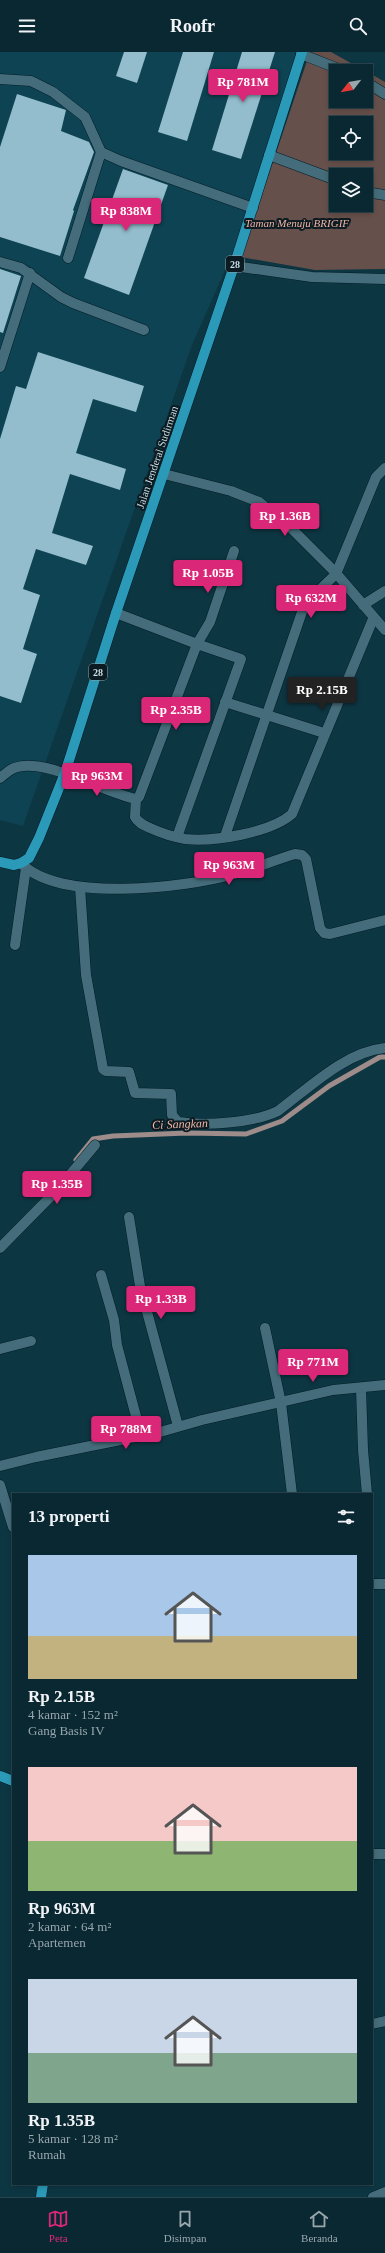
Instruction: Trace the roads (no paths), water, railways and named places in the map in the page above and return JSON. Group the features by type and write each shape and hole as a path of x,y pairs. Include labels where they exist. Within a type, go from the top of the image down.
{"main road":[{"name":"Jalan Jenderal Sudirman","path":"24,866 34,850 65,773 116,613 234,266 301,53"},
{"path":"0,862 24,866"},
{"path":"0,1776 12,1781"},
{"path":"41,2197 43,2185"}],"street":[{"path":"301,53 329,65"},
{"path":"0,79 31,81 64,100 85,117 101,152 121,161 253,208"},
{"path":"373,86 385,94"},
{"path":"68,258 101,152"},
{"path":"269,155 329,177"},
{"path":"373,193 385,195"},
{"path":"0,262 21,268 30,273 61,297 73,303 144,330"},
{"path":"234,266 312,277 385,279"},
{"path":"0,367 30,273"},
{"path":"225,836 305,605 336,574 376,477 385,468"},
{"path":"164,474 232,491 259,502 291,528 336,574 373,619 385,630"},
{"path":"234,551 210,622 197,644 139,797 136,799 135,815 137,821 153,830 177,837 198,839 225,836 267,828 292,814 324,733 373,619"},
{"path":"363,605 385,591"},
{"path":"116,613 241,659 177,837"},
{"path":"226,702 324,733"},
{"path":"0,778 13,768 25,766 65,773 136,799"},
{"path":"15,945 24,866 43,878 80,887 111,890 193,882 233,874 295,854 302,855 306,859 320,928 324,933 330,934 385,920"},
{"path":"80,887 86,975 103,1069 106,1071 129,1072 135,1093 171,1094 172,1115 178,1122 232,1122 268,1116 278,1111 332,1070 367,1053 385,1048"},
{"path":"0,1248 59,1188 95,1145"},
{"path":"128,1217 140,1286 178,1426"},
{"path":"101,1276 114,1320 117,1345 141,1435"},
{"path":"265,1328 281,1403 292,1493"},
{"path":"0,1349 31,1341"},
{"path":"0,1466 333,1390 385,1385"},
{"path":"361,1388 363,1450 367,1493"},
{"path":"0,1485 12,1524"},
{"path":"373,1581 385,1584"},
{"path":"373,1854 385,1854"},
{"path":"373,2024 385,2021"},
{"path":"373,2197 385,2192"}],"waterway":[{"name":"Ci Sangkan","path":"76,1160 93,1139 113,1136 187,1133 246,1134 282,1121 329,1086 380,1057 385,1057"}],"park label":[{"name":"Taman Menuju BRIGIF","path":"297,223"}]}
